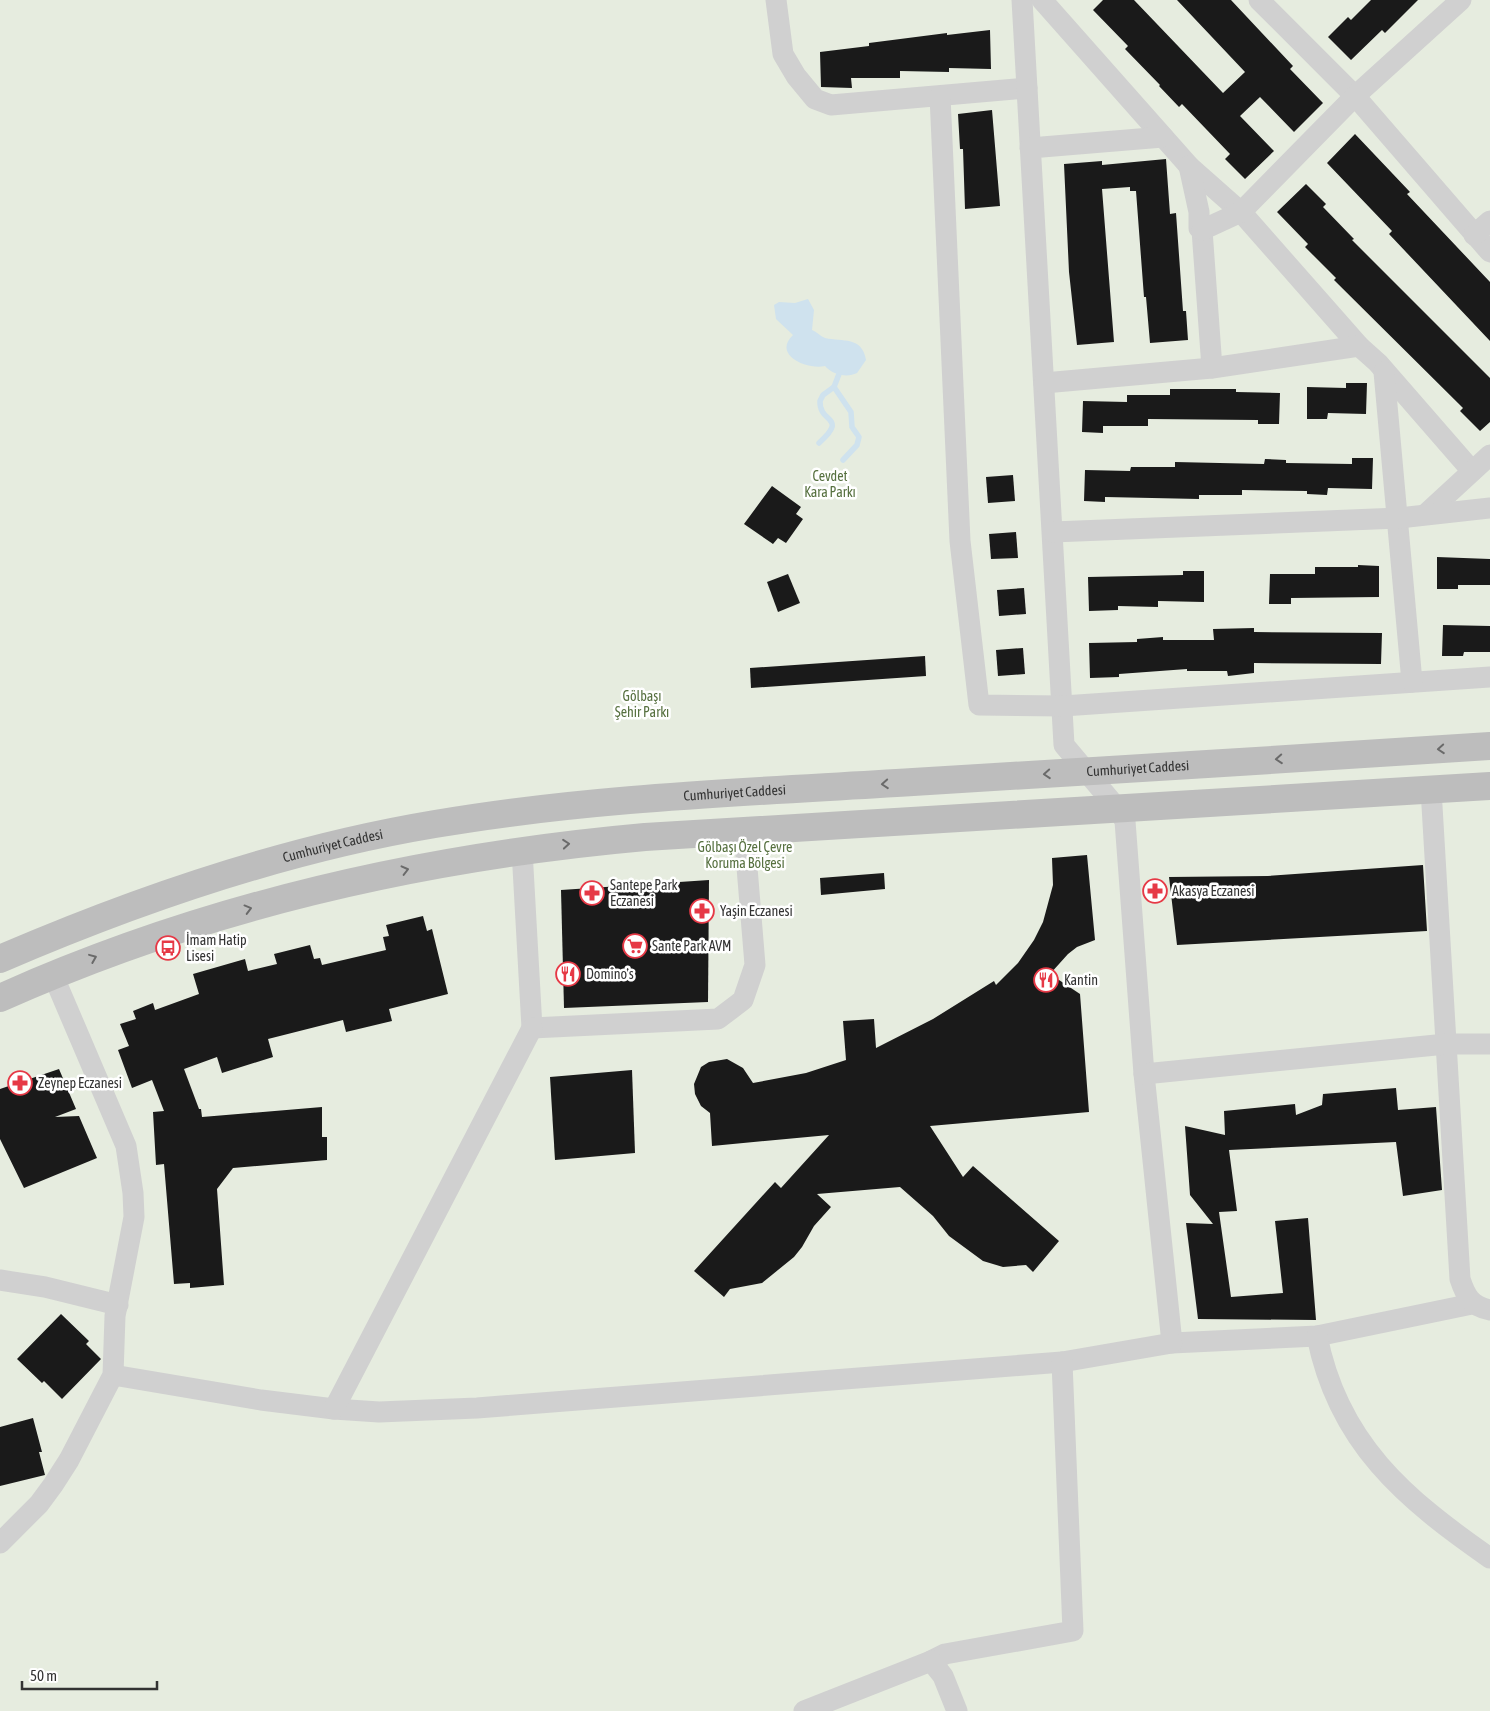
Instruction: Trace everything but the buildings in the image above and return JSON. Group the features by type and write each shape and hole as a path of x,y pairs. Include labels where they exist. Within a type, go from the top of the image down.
{"main road":[{"name":"Cumhuriyet Caddesi","path":"0,959 94,920 163,895 284,858 432,824 513,812 651,799 1490,746"},
{"path":"0,998 53,974 142,940 245,910 415,867 522,850 645,837 1490,786"}],"street":[{"path":"776,0 783,54 796,76 815,99 831,105 1027,88"},
{"path":"1022,0 1064,746 1117,808 1125,821 1144,1074 1172,1343"},
{"path":"1042,0 1189,166 1241,212 1472,471"},
{"path":"1260,0 1355,96 1490,252"},
{"path":"1202,230 1241,212 1355,96 1461,0"},
{"path":"940,96 960,541 979,705 1063,706 1490,677"},
{"path":"1030,148 1164,138"},
{"path":"1189,166 1199,212 1199,228 1202,230 1212,368"},
{"path":"1474,235 1490,221"},
{"path":"1044,383 1212,368 1359,346"},
{"path":"1384,372 1399,518 1412,682"},
{"path":"1427,513 1490,455"},
{"path":"1053,532 1399,518 1427,513 1490,508"},
{"path":"1431,789 1460,1279 1464,1294 1481,1307"},
{"path":"532,1028 718,1019 743,1000 755,965 744,831"},
{"path":"334,1409 532,1028 522,850"},
{"path":"0,1544 39,1504 53,1485 69,1460 113,1374 118,1305 134,1217 133,1193 126,1146 53,974"},
{"path":"1144,1074 1446,1044 1490,1044"},
{"path":"0,1280 45,1287 118,1305"},
{"path":"113,1374 252,1399 334,1409 379,1412 476,1408 1062,1362 1172,1343 1317,1336 1481,1307"},
{"path":"1317,1336 1326,1376 1351,1430 1370,1455 1425,1511 1490,1558"},
{"path":"804,1711 931,1662 945,1654 1073,1631 1062,1362"},
{"path":"931,1662 943,1676 957,1711"}],"green space":[{"name":"Gölbaşı Özel Çevre Koruma Bölgesi","path":"0,0 1490,0 1490,1711 0,1711"}],"water":[{"path":"808,299 814,310 812,330 825,338 856,344 864,352 866,360 857,373 853,375 840,375 832,372 825,366 809,366 801,363 789,355 787,349 788,342 793,335 776,319 774,305 779,302 795,303"}],"waterway":[{"path":"819,443 832,428 832,424 821,408 820,401 823,395 834,387 839,374"},
{"path":"834,387 851,412 852,427 859,437 857,445 843,460"}],"place":[{"name":"Akasya Eczanesi","path":"1155,891"},
{"name":"Santepe Park Eczanesi","path":"592,893"},
{"name":"Yaşin Eczanesi","path":"702,911"},
{"name":"Sante Park AVM","path":"635,946"},
{"name":"İmam Hatip Lisesi","path":"168,948"},
{"name":"Domino's","path":"568,974"},
{"name":"Kantin","path":"1046,980"},
{"name":"Zeynep Eczanesi","path":"20,1083"}],"park label":[{"name":"Cevdet Kara Parkı","path":"830,484"},
{"name":"Gölbaşı Şehir Parkı","path":"642,704"}]}
